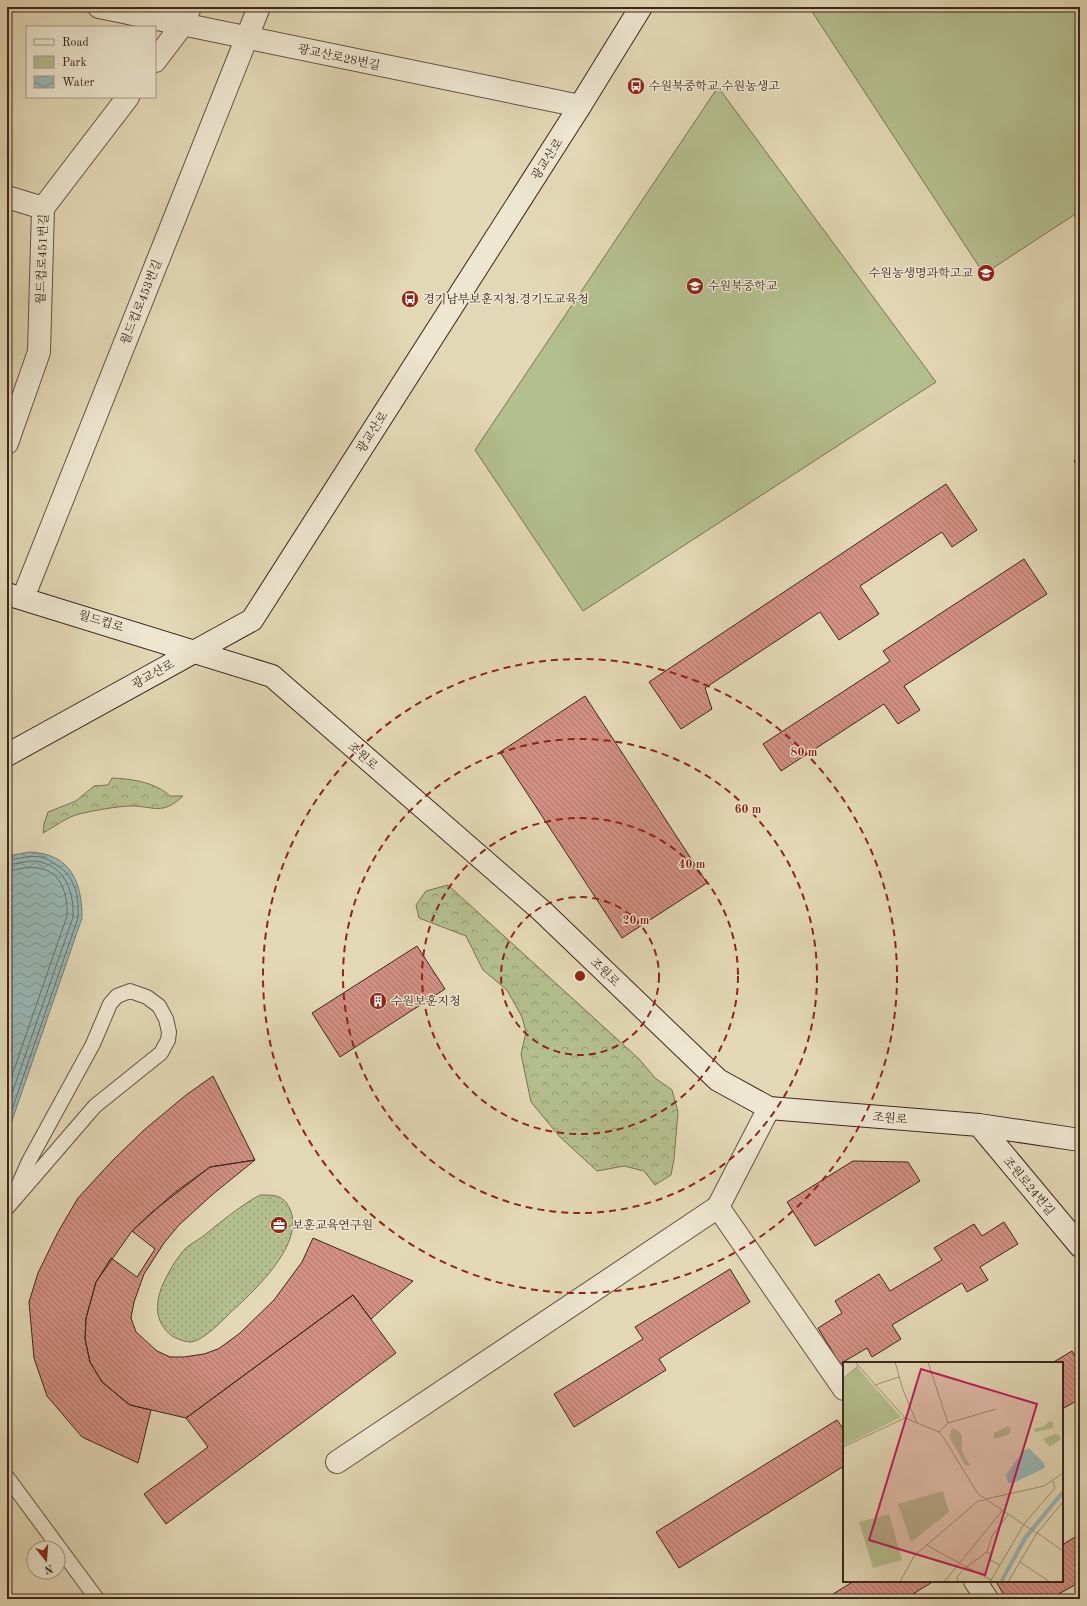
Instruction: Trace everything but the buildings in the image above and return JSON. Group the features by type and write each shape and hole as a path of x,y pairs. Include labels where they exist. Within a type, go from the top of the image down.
{"street":[{"name":"광교산로28번길","path":"99,7 187,16 246,38 580,106"},
{"name":"월드컵로453번길","path":"15,596 259,7"},
{"name":"광교산로","path":"7,755 252,620 580,106 641,7"},
{"path":"156,60 187,16"},
{"name":"월드컵로451번길","path":"7,443 39,352 44,208 127,98"},
{"path":"7,197 44,208"},
{"name":"월드컵로","path":"15,596 194,651"},
{"name":"조원로","path":"194,651 272,676 542,911 718,1080 769,1108 979,1125 1080,1140"},
{"path":"337,1462 718,1207 769,1108"},
{"name":"조원로24번길","path":"979,1125 1080,1246"},
{"path":"718,1207 843,1388"},
{"path":"976,1582 987,1599"}],"lane":[{"path":"130,991 147,997 160,1006 166,1019 169,1032 168,1040 161,1053 96,1106 8,1206 29,1160 93,1044 110,1004 117,996 130,991"},
{"path":"7,1477 97,1599"}],"green space":[{"path":"809,7 1080,7 1080,211 984,274"},
{"path":"718,87 936,382 583,611 475,450"},
{"path":"112,778 143,782 157,787 170,796 183,796 176,802 163,808 126,806 74,815 43,833 48,812 76,801 94,786 108,785"},
{"path":"448,885 639,1059 655,1078 672,1090 678,1112 674,1159 671,1175 655,1185 644,1171 624,1166 597,1171 560,1137 531,1102 521,1054 526,1032 522,1017 507,990 483,970 466,936 419,918 416,905 426,891"},
{"path":"260,1195 279,1197 289,1206 293,1225 290,1239 283,1253 263,1281 207,1334 196,1341 191,1342 172,1336 166,1331 159,1318 158,1298 167,1275 173,1265 186,1248 204,1236 225,1218"}],"water":[{"path":"30,852 44,854 55,858 64,864 71,872 80,893 82,918 7,1135 7,856"}],"place":[{"name":"수원북중학교.수원농생고","path":"636,86"},
{"name":"수원농생명과학고교","path":"986,273"},
{"name":"수원북중학교","path":"695,286"},
{"name":"경기남부보훈지청.경기도교육청","path":"410,299"},
{"name":"수원보훈지청","path":"378,1001"},
{"name":"보훈교육연구원","path":"279,1225"}]}
